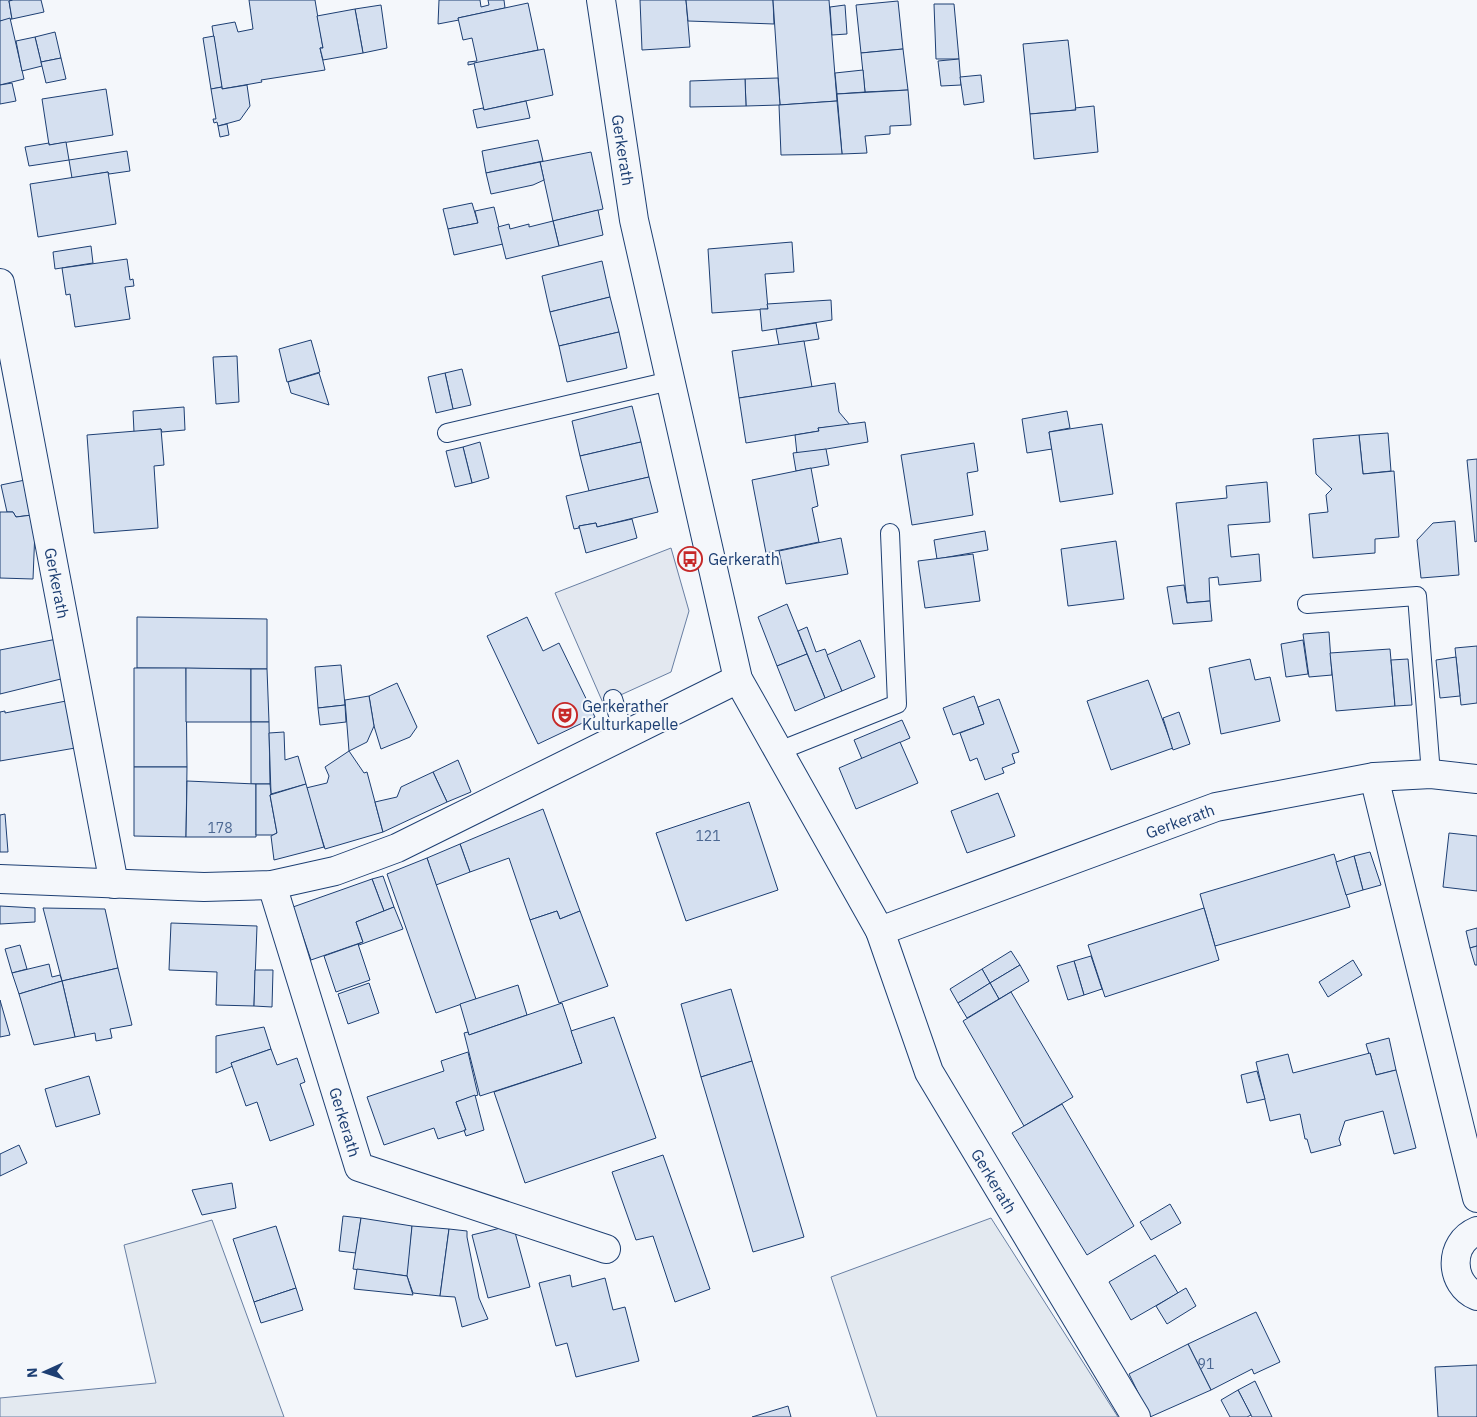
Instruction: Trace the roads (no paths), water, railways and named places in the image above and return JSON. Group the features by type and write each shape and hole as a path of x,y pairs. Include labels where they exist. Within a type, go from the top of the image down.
{"street":[{"name":"Gerkerath","path":"601,0 634,220 738,679 880,931 929,1072 1136,1417"},
{"name":"Gerkerath","path":"0,283 114,884"},
{"path":"0,879 204,887 272,885 334,871 396,848 738,679"},
{"name":"Gerkerath","path":"880,931 1216,807 1374,777 1431,774 1477,779"},
{"path":"1374,777 1477,1198"},
{"name":"Gerkerath","path":"272,885 359,1168 606,1249"},
{"path":"1477,1231 1461,1243 1456,1255 1455,1269 1460,1282 1469,1292 1477,1296"}],"lane":[{"path":"447,433 670,381"},
{"path":"779,751 897,704 890,533"},
{"path":"1307,604 1417,596 1431,774"},
{"path":"613,699 624,734"}],"place":[{"name":"Gerkerath","path":"690,559"},
{"name":"Gerkerather Kulturkapelle","path":"565,715"}]}
